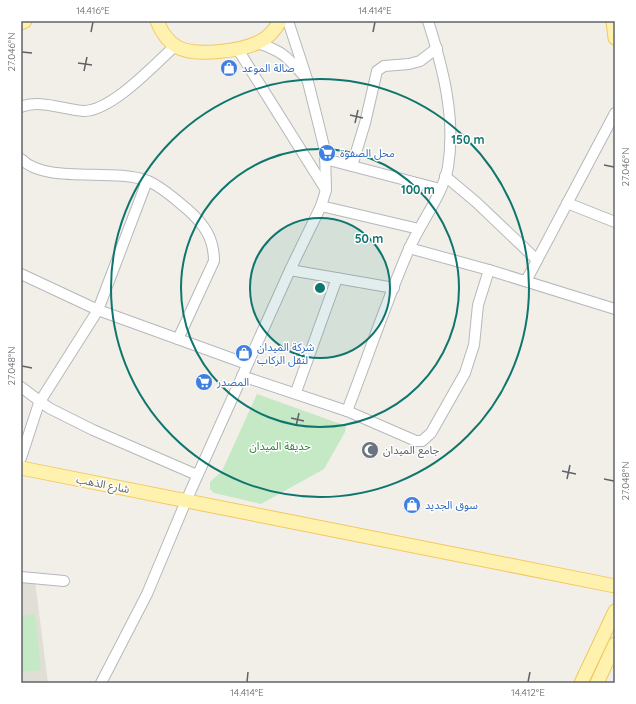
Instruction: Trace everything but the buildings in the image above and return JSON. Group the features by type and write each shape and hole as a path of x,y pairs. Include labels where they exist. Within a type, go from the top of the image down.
{"main road":[{"path":"21,23 25,21"},
{"path":"157,21 165,36 176,46 193,52 237,48 258,43 268,36 280,21"},
{"path":"613,21 615,38"},
{"name":"شارع الذهب","path":"21,468 615,586"},
{"path":"581,683 615,611"},
{"path":"597,683 615,644"}],"street":[{"path":"101,683 147,594 197,475 290,270 321,206 326,190 325,159 308,82 288,21"},
{"path":"347,411 409,248 446,176 450,150 448,101 437,48 428,21"},
{"path":"258,43 276,49 288,56 308,82"},
{"path":"21,107 31,104 87,111 102,106 123,92 176,46"},
{"path":"237,48 326,190"},
{"path":"352,166 365,123 377,71 384,66 420,62 437,48"},
{"path":"526,281 615,113"},
{"path":"21,159 26,164 43,170 85,175 118,175 147,181 174,198 194,216 211,238 214,248 214,261 178,339"},
{"path":"325,159 440,189"},
{"path":"446,176 476,202 537,260"},
{"path":"21,458 39,403 98,310 147,181"},
{"path":"567,203 615,222"},
{"path":"321,206 419,229"},
{"path":"409,248 489,270 615,309"},
{"path":"290,270 394,288"},
{"path":"242,376 296,392 347,411 416,441 422,441 427,438 436,427 465,373 474,345 478,305 489,270"},
{"path":"21,274 98,310 247,364"},
{"path":"296,392 337,278"},
{"path":"21,387 39,403 93,430 197,475"},
{"path":"21,576 64,581"}],"shaded area":[{"path":"21,579 35,581 48,683 21,683"}],"green space":[{"name":"حديقة الميدان","path":"257,394 346,426 345,432 324,469 261,504 214,493 210,489 210,482 222,471"},
{"path":"35,614 41,670 21,672 21,616"}],"place":[{"name":"صالة الموعد","path":"229,68"},
{"name":"محل الصفوة","path":"327,153"},
{"name":"شركة الميدان لنقل الركاب","path":"244,353"},
{"name":"المصدر","path":"204,382"},
{"name":"جامع الميدان","path":"370,450"},
{"name":"سوق الجديد","path":"412,505"}]}
